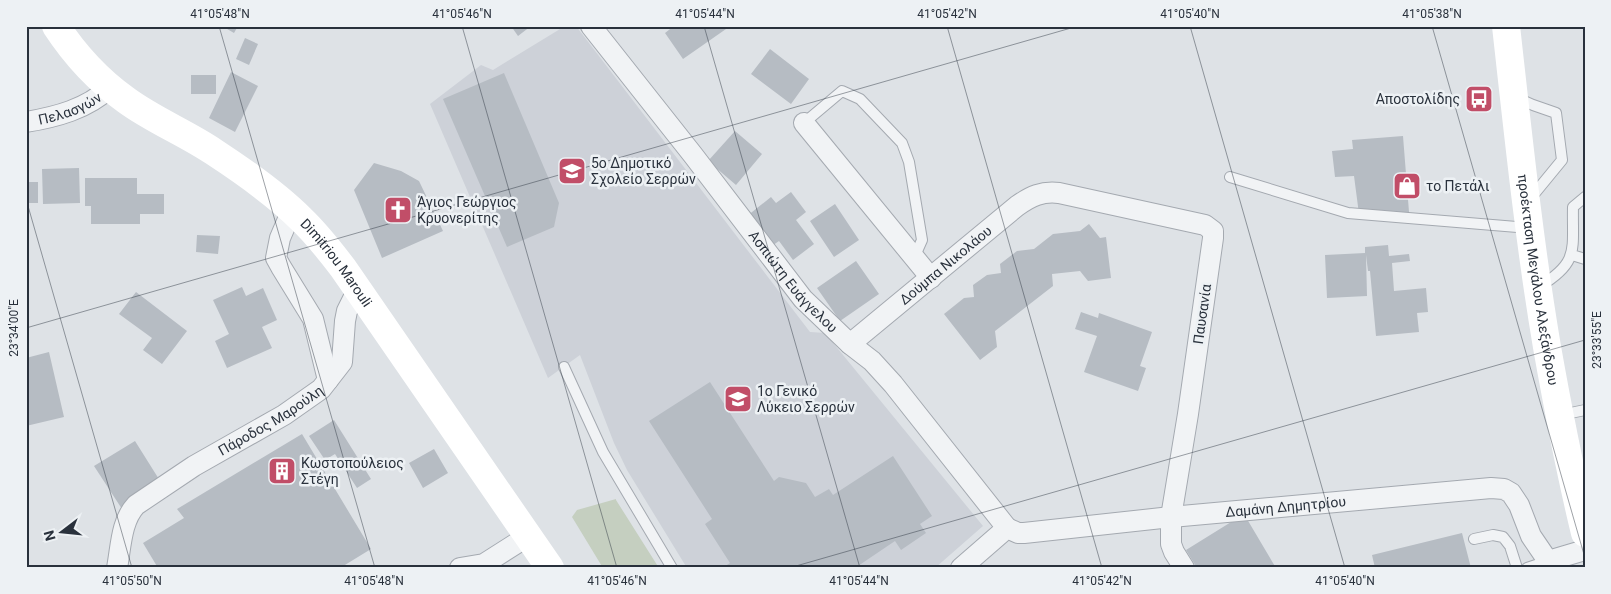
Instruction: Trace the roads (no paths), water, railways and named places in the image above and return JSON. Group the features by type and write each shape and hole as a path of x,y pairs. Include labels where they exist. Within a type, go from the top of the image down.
{"main road":[{"name":"Dimitriou Marouli","path":"56,26 80,60 109,88 127,101 213,151 239,169 292,210 326,245 550,568"},
{"name":"προέκταση Μεγάλου Αλεξάνδρου","path":"1506,26 1538,287 1572,412 1585,533"}],"street":[{"name":"Ασπιώτη Ευάγγελου","path":"591,26 803,299 850,344 872,361 904,397 1007,528"},
{"name":"Πελασγών","path":"26,122 72,110 95,100 109,88"},
{"path":"804,123 931,278"},
{"name":"Δούμπα Νικολάου","path":"850,344 1022,203 1044,192"},
{"name":"Παυσανία","path":"1044,192 1070,195 1205,225 1213,230 1172,517 1171,544 1184,568"},
{"name":"Πάροδος Μαρούλη","path":"116,568 126,521 136,505 194,466 284,415 321,389 328,380 313,319 276,258 280,238 292,210"},
{"path":"328,380 342,362 345,321 350,303 360,292"},
{"name":"Δαμάνη Δημητρίου","path":"1007,528 1024,534 1172,517 1491,488 1504,489 1511,493 1531,536 1548,561"},
{"path":"961,568 1007,528"},
{"path":"460,568 484,564 528,536"},
{"path":"1548,561 1585,550"}],"lane":[{"path":"804,123 842,91 860,99 902,143 909,162 922,240 914,258"},
{"path":"1514,97 1533,106 1556,112 1562,160 1527,202"},
{"path":"1230,177 1348,213 1531,229"},
{"path":"1538,287 1563,270 1572,255 1574,207 1585,197"},
{"path":"1572,255 1585,259"},
{"path":"564,367 603,452 672,568"},
{"path":"1474,539 1493,535 1504,537 1510,546 1517,568"},
{"path":"1527,568 1548,561"}],"place":[{"name":"Αποστολίδης","path":"1479,99"},
{"name":"5ο Δημοτικό Σχολείο Σερρών","path":"572,171"},
{"name":"το Πετάλι","path":"1407,186"},
{"name":"Άγιος Γεώργιος Κρυονερίτης","path":"398,210"},
{"name":"1ο Γενικό Λύκειο Σερρών","path":"738,399"},
{"name":"Κωστοπούλειος Στέγη","path":"282,471"}]}
